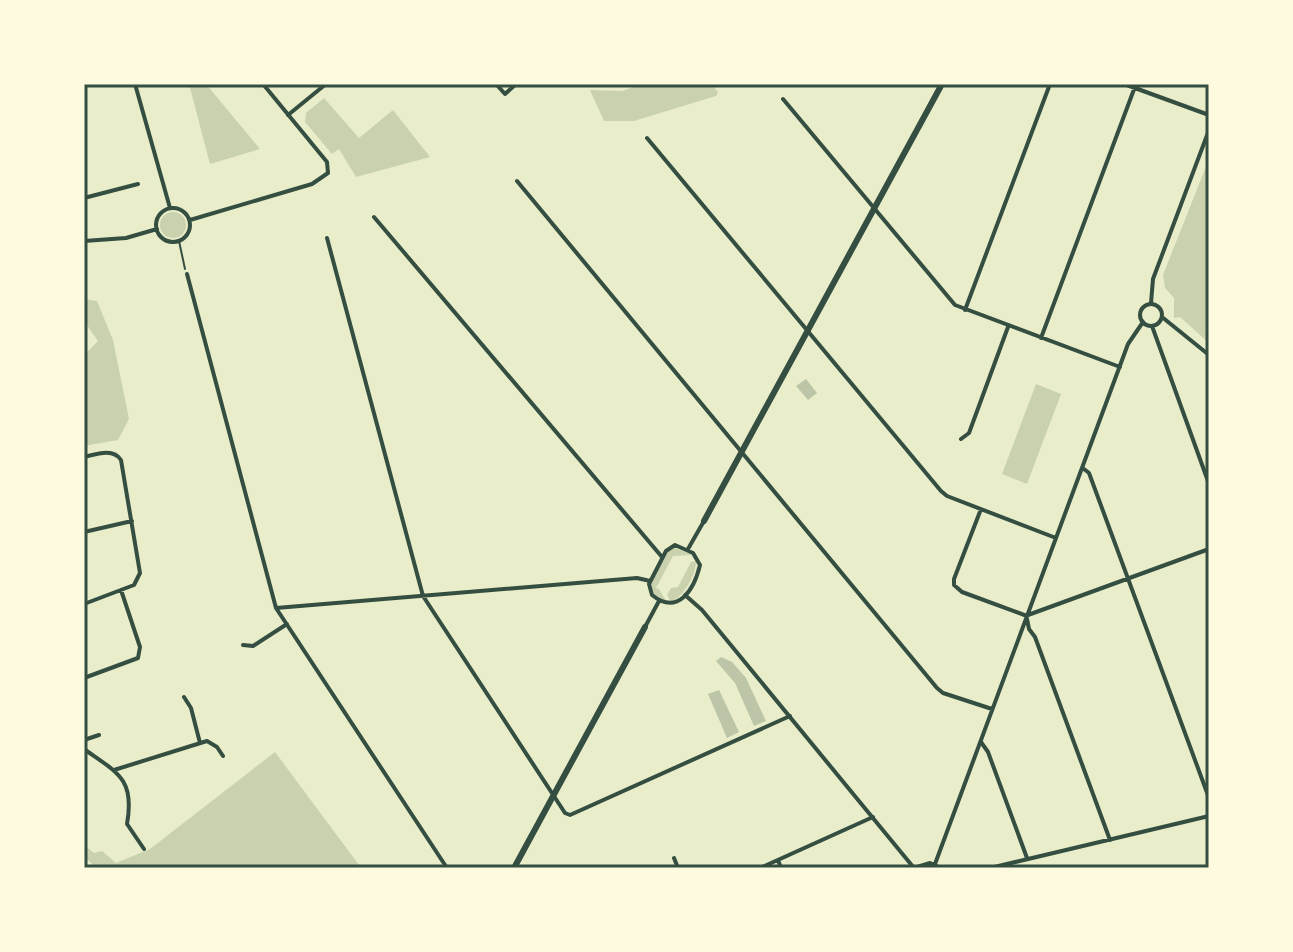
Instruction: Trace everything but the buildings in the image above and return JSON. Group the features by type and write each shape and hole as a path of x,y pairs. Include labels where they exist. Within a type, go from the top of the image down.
{"main road":[{"path":"704,521 942,84"},
{"path":"514,868 645,627"}],"street":[{"path":"135,84 170,208"},
{"path":"190,220 312,184 328,173 327,162 263,84"},
{"path":"288,115 326,84"},
{"path":"496,84 505,94 516,84"},
{"path":"965,310 1050,84"},
{"path":"1124,84 1209,115"},
{"path":"1041,338 1136,86"},
{"path":"783,99 952,302 1008,327 1120,367"},
{"path":"1151,303 1153,279 1209,130"},
{"path":"647,138 941,491 1056,538"},
{"path":"517,181 937,688 943,693 992,709"},
{"path":"84,198 138,184"},
{"path":"170,208 180,209 190,220 189,230 179,241 168,241 157,229 160,213 170,208"},
{"path":"374,217 662,557"},
{"path":"84,241 126,238 157,229"},
{"path":"327,238 423,596 565,813 570,815 790,716"},
{"path":"187,274 276,608 447,868"},
{"path":"1151,303 1160,307 1162,317 1209,355"},
{"path":"1151,303 1142,308 1140,316 1143,322 1152,326 1209,484"},
{"path":"1152,326 1162,317"},
{"path":"935,864 1128,344 1143,322"},
{"path":"961,439 969,433 1008,327"},
{"path":"84,457 111,452 121,460 140,577 134,585 84,604"},
{"path":"1083,468 1089,473 1209,798"},
{"path":"981,509 954,585 962,592 1027,616"},
{"path":"84,532 132,521"},
{"path":"688,549 704,521"},
{"path":"672,546 688,549 698,557 700,565 685,595 671,605 659,601 650,592 650,581 662,557 672,546"},
{"path":"1110,840 1035,637 1027,625 1027,616 1209,549"},
{"path":"276,608 637,578 650,581"},
{"path":"84,678 138,658 140,647 121,590"},
{"path":"685,595 698,605 914,868 924,863 941,868"},
{"path":"645,627 659,601"},
{"path":"243,645 253,646 287,624"},
{"path":"184,697 191,708 200,743"},
{"path":"84,740 99,735"},
{"path":"114,770 207,741 217,747 223,756"},
{"path":"980,742 988,752 1027,858"},
{"path":"84,749 114,770 130,795 129,829 144,849"},
{"path":"990,868 1209,816"},
{"path":"760,868 873,817"},
{"path":"674,858 678,868"},
{"path":"778,860 781,868"}],"path":[{"path":"179,241 187,274"}],"green space":[{"path":"189,84 206,84 260,149 210,164"},
{"path":"640,84 711,84 718,92 716,96 634,121 604,121 590,90 623,91"},
{"path":"324,98 359,138 393,110 430,157 356,177 339,149 332,154 305,122 306,113"},
{"path":"1209,159 1209,343 1180,317 1174,318 1174,298 1165,288 1163,275"},
{"path":"173,212 182,216 186,225 182,234 173,238 164,234 160,225 164,216"},
{"path":"84,299 97,301 113,340 129,419 118,440 84,446 84,355 98,341 84,321"},
{"path":"1036,384 1061,394 1027,484 1002,474"},
{"path":"675,548 692,555 673,556 656,588 666,601 654,594 651,584 668,552"},
{"path":"696,561 688,584 671,602 667,595 671,588 678,587 691,562"},
{"path":"275,752 359,865 354,868 96,868 84,856 84,845 94,853 102,851 116,863 150,849"}]}
